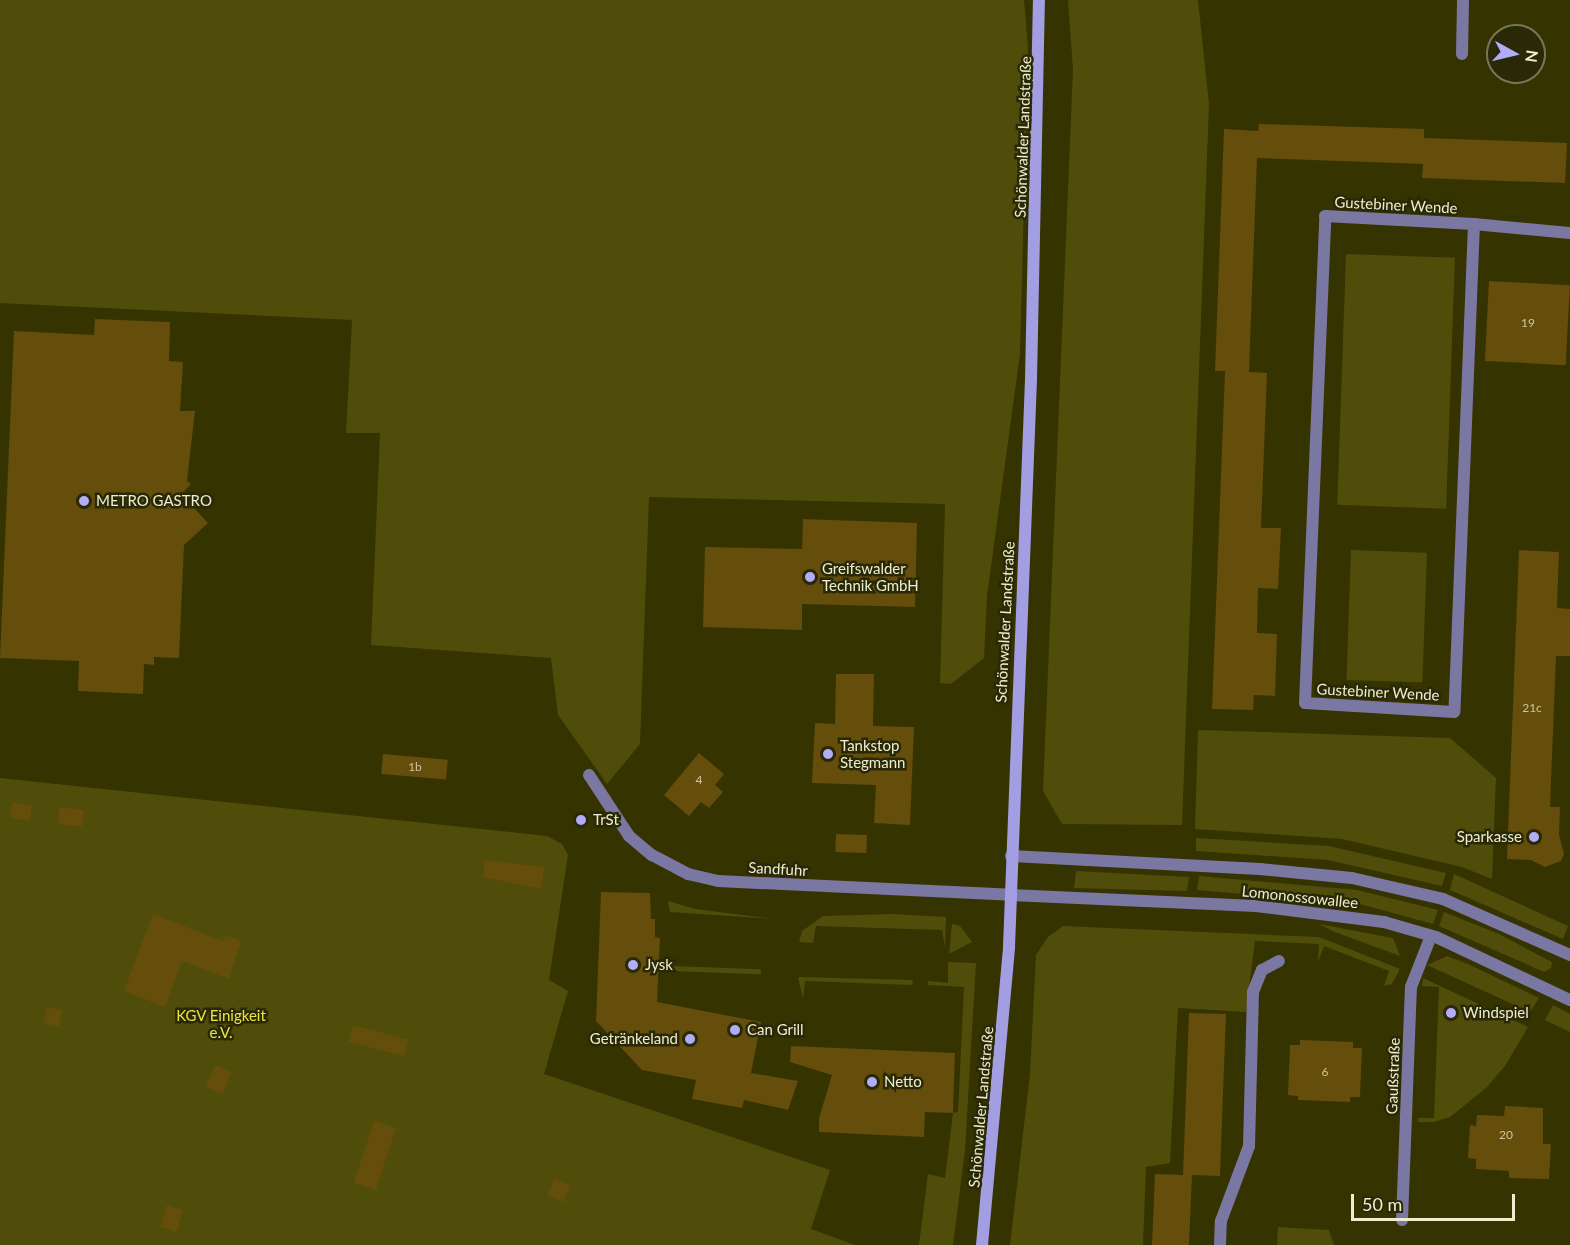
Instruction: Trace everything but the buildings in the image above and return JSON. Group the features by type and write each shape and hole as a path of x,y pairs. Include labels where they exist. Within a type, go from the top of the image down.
{"main road":[{"name":"Schönwalder Landstraße","path":"982,1245 1000,1061 1011,895 1032,368 1039,0"}],"street":[{"path":"1461,54 1462,0"},
{"name":"Gustebiner Wende","path":"1474,224 1454,712 1305,703 1326,216 1474,224 1570,233"},
{"name":"Sandfuhr","path":"589,775 629,836 652,855 688,874 718,881 1011,895"},
{"name":"Lomonossowallee","path":"1011,856 1260,869 1352,878 1443,899 1570,955"},
{"name":"Lomonossowallee","path":"1011,895 1292,909 1384,922 1431,936 1570,1000"},
{"name":"Gaußstraße","path":"1402,1220 1411,987 1431,936"},
{"path":"1220,1245 1221,1221 1249,1146 1253,992 1262,970 1279,961"}],"green space":[{"path":"0,0 1024,0 1028,48 1020,354 987,596 984,658 951,684 940,683 945,504 649,497 640,744 607,784 558,715 551,658 371,645 380,433 346,433 352,320 0,303"},
{"path":"1068,0 1198,0 1209,104 1182,825 1062,824 1043,791 1073,69"},
{"path":"1346,254 1455,258 1446,509 1337,505"},
{"path":"1351,550 1427,553 1422,683 1346,680"},
{"path":"1198,730 1450,738 1496,778 1492,879 1462,867 1342,839 1195,829"},
{"name":"KGV Einigkeit e.V.","path":"0,778 547,836 562,844 568,855 549,980 568,991 544,1074 830,1170 811,1229 855,1245 0,1245"},
{"path":"1196,838 1329,846 1446,873 1442,886 1328,860 1196,851"},
{"path":"1076,871 1189,877 1187,891 1074,888"},
{"path":"1454,874 1568,926 1563,939 1450,890"},
{"path":"1199,876 1357,890 1438,910 1433,924 1360,904 1197,890"},
{"path":"668,901 695,909 775,919 670,912"},
{"path":"1444,912 1499,934 1552,962 1551,968 1544,972 1439,926"},
{"path":"892,914 946,917 945,947 942,930 816,926 813,943 799,942 802,931 823,916"},
{"path":"952,924 960,926 972,942 949,954"},
{"path":"1319,924 1393,938 1400,956 1332,931"},
{"path":"1063,926 1319,937 1400,969 1392,984 1384,986 1389,971 1324,946 1318,962 1319,944 1255,941 1246,1012 1178,1008 1170,1163 1146,1167 1143,1245 1010,1245 1030,1074 1036,955 1048,937"},
{"path":"1447,956 1539,998 1530,1012 1427,965"},
{"path":"948,962 976,963 965,1150 953,1245 919,1245 928,1174 945,1178 953,1113 958,1112 964,987 928,985 928,981 948,983"},
{"path":"669,966 761,969 761,974 669,971"},
{"path":"798,977 913,980 912,985 805,981 803,999"},
{"path":"1423,978 1528,1027 1505,1066 1486,1088 1450,1117 1434,1122 1418,1122 1418,1118 1434,1118 1439,987 1422,986"},
{"path":"1553,1005 1570,1014 1570,1032 1545,1020"},
{"path":"1278,1227 1329,1230 1334,1245 1277,1245"}],"place":[{"name":"METRO GASTRO","path":"84,501"},
{"name":"Greifswalder Technik GmbH","path":"810,577"},
{"name":"Tankstop Stegmann","path":"828,754"},
{"name":"TrSt","path":"581,820"},
{"name":"Sparkasse","path":"1534,837"},
{"name":"Jysk","path":"633,965"},
{"name":"Windspiel","path":"1451,1013"},
{"name":"Can Grill","path":"735,1030"},
{"name":"Getränkeland","path":"690,1039"},
{"name":"Netto","path":"872,1082"}]}
